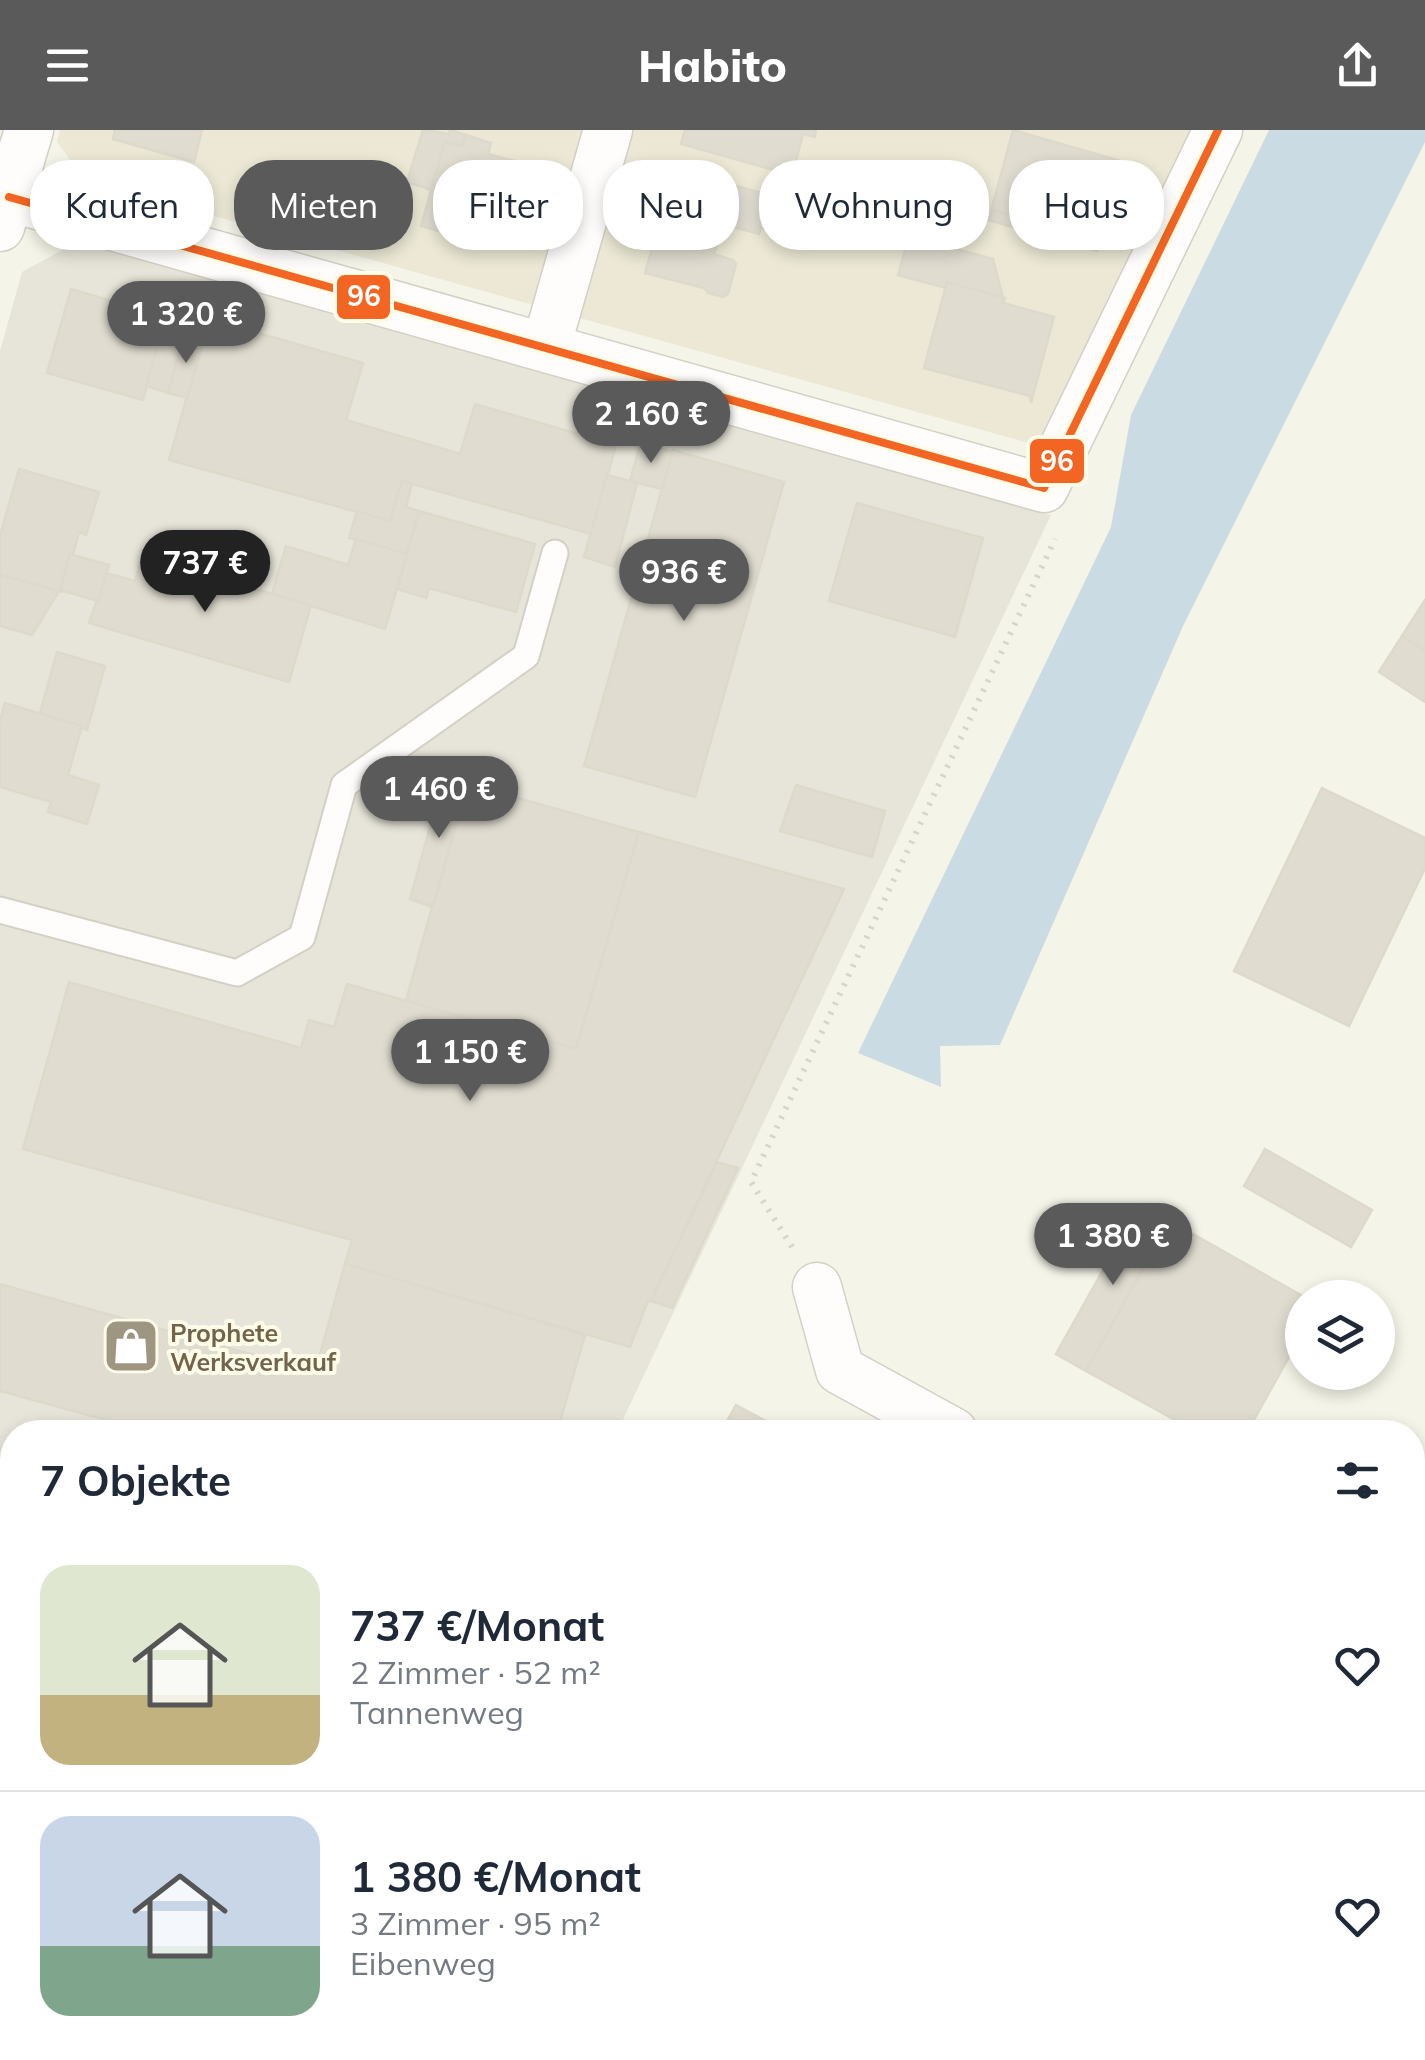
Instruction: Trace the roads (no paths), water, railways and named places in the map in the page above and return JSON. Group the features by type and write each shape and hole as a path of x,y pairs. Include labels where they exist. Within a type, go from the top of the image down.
{"street":[{"path":"29,130 4,212 546,347 1044,488 1218,130"},
{"path":"546,347 608,130"},
{"path":"817,1287 840,1370 932,1420"}],"lane":[{"path":"0,910 237,973 302,937 344,785 526,656 555,552"}],"place":[{"name":"Prophete Werksverkauf","path":"131,1346"}]}
